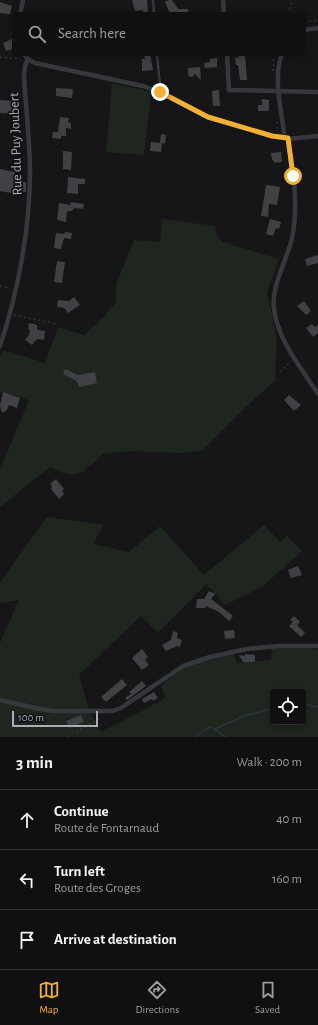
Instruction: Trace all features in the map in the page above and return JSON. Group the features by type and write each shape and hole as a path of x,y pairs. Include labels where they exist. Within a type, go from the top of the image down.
{"street":[{"path":"20,12 23,0"},
{"path":"223,0 224,12"},
{"path":"306,30 318,28"},
{"path":"25,56 28,60 35,63 143,86 158,91 208,117 272,136 288,138 318,136"},
{"path":"227,56 229,90 318,92"},
{"path":"281,56 278,68 284,132"},
{"name":"Rue du Puy Joubert","path":"0,346 16,289 24,243 30,194 24,78 25,66 28,60"},
{"path":"288,138 295,190 294,222 288,254 274,294 274,308 280,334 318,394"},
{"path":"0,700 52,711 113,710 121,708 183,666 210,657 247,649 278,646 318,646"}],"lane":[{"path":"153,0 154,12"},
{"path":"157,56 160,85 158,91"}],"path":[{"path":"289,12 293,0"},
{"path":"306,21 318,21"},
{"path":"0,58 28,60"},
{"path":"0,286 16,289"},
{"path":"10,314 57,324"},
{"path":"280,372 294,358"},
{"path":"67,737 113,710"}],"shaded area":[{"path":"112,83 151,92 144,155 106,152"},
{"path":"162,219 215,226 217,236 223,242 279,259 267,293 277,339 275,381 249,404 202,451 178,453 131,451 103,454 83,472 69,475 50,467 0,507 0,469 29,400 0,391 0,356 3,350 45,363 58,327 84,335 103,318 116,302 116,284 134,240 160,242"},
{"path":"47,517 104,525 93,544 129,552 160,526 204,575 264,525 280,542 287,536 302,551 262,587 225,605 206,584 158,633 141,616 79,675 89,710 101,732 166,698 161,686 182,668 233,653 237,663 271,660 272,648 318,649 318,737 0,737 0,643 19,600 0,603 0,582"}],"building":[{"path":"132,0 147,0 148,12 143,12 143,10 135,11"},
{"path":"172,0 178,9 188,9 189,12 169,12 165,2"},
{"path":"0,2 12,6 10,14 0,13"},
{"path":"12,39 12,50 6,51 3,43"},
{"path":"144,56 150,56 153,70 142,71 142,59 145,59"},
{"path":"238,56 245,56 247,80 240,80 238,65 236,65 235,58 239,58"},
{"path":"217,58 217,67 205,68 204,63 210,62 210,59"},
{"path":"200,67 201,80 195,74 192,77 188,76 188,68"},
{"path":"56,88 73,89 72,98 56,96"},
{"path":"219,90 220,106 213,106 212,91"},
{"path":"262,99 269,100 269,111 258,111 258,105 262,105"},
{"path":"0,100 15,101 14,114 0,113"},
{"path":"60,117 69,118 68,122 71,123 71,129 66,128 66,136 61,136 61,139 52,138 53,132 58,132"},
{"path":"161,134 166,135 165,144 162,143 161,152 150,151 151,142 160,143"},
{"path":"63,151 72,152 71,170 63,169"},
{"path":"281,152 282,162 275,163 272,159 271,153"},
{"path":"0,169 15,172 15,174 20,174 19,182 26,182 26,192 17,191 16,194 0,191"},
{"path":"68,177 85,179 85,184 78,184 78,194 67,193"},
{"path":"266,185 280,187 277,205 269,204 268,217 261,216"},
{"path":"71,202 84,204 83,209 74,208 71,211 67,211 66,222 57,220 59,203 70,205"},
{"path":"270,219 281,222 279,229 276,228 273,236 266,234"},
{"path":"56,233 72,233 71,239 64,238 61,249 54,248"},
{"path":"318,255 318,263 307,266 305,259"},
{"path":"57,261 65,262 62,283 54,282"},
{"path":"74,297 80,305 68,313 64,308 57,307 58,300 69,301"},
{"path":"304,301 311,311 306,315 297,306"},
{"path":"29,323 37,325 37,330 45,331 44,340 37,339 32,345 25,340 29,335"},
{"path":"312,324 315,327 318,325 318,333 313,337 306,328"},
{"path":"65,369 78,375 95,372 97,383 79,387 75,380 63,374"},
{"path":"3,392 20,398 17,408 9,405 7,410 2,413 0,405"},
{"path":"289,395 301,405 294,411 284,400"},
{"path":"56,479 64,489 62,491 64,494 59,499 51,489 52,486 50,484"},
{"path":"298,566 302,575 291,578 288,570"},
{"path":"209,591 215,594 211,599 233,616 229,621 219,612 206,606 206,608 196,608 197,599 204,599"},
{"path":"294,616 300,622 297,625 305,633 301,637 289,626 293,622 290,620"},
{"path":"234,630 235,638 225,639 224,631"},
{"path":"173,631 178,633 177,638 182,640 180,647 177,646 166,651 162,645 171,640"},
{"path":"142,649 148,657 145,660 149,665 142,670 132,658"},
{"path":"245,654 255,655 255,662 243,662 239,655 245,656"},
{"path":"122,679 127,685 106,702 101,697"},
{"path":"142,681 146,686 127,700 125,698 131,694 129,692"},
{"path":"154,692 158,698 144,703 142,699"},
{"path":"81,715 84,722 69,728 66,721"}],"waterway":[{"path":"306,705 318,707"},
{"path":"215,729 244,716 270,709"},
{"path":"195,737 211,727 226,737"}],"route":[{"path":"160,92 208,117 272,136 288,138 293,176"}]}
